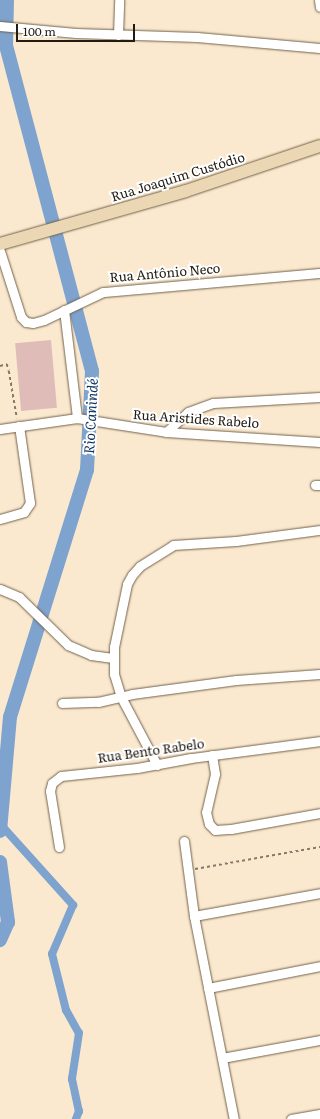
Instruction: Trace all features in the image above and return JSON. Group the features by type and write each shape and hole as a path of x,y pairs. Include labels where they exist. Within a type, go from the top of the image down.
{"main road":[{"name":"Rua Joaquim Custódio","path":"0,244 186,191 320,146"}],"street":[{"path":"118,34 119,0"},
{"path":"319,0 320,7"},
{"path":"0,26 118,34 167,34 320,48"},
{"name":"Rua Antônio Neco","path":"0,250 21,317 26,322 33,323 67,309 91,296 103,292 320,273"},
{"path":"67,309 81,419"},
{"path":"166,432 188,412 214,403 320,397"},
{"name":"Rua Aristides Rabelo","path":"0,429 81,419 166,432 320,442"},
{"path":"0,519 20,514 29,508 30,503 19,426"},
{"path":"157,765 121,697 113,658 127,584 132,574 140,566 173,545 236,541 320,530"},
{"path":"0,590 19,597 68,644 92,655 113,658"},
{"path":"62,703 98,702 121,697 219,683 320,674"},
{"name":"Rua Bento Rabelo","path":"59,847 50,791 55,779 61,776 157,765 212,755 320,741"},
{"path":"212,755 215,774 206,812 209,824 215,830 231,829 320,813"},
{"path":"184,841 194,916 234,1119"},
{"path":"194,916 320,893"},
{"path":"208,988 320,966"},
{"path":"222,1058 320,1040"},
{"path":"291,1119 320,1114"}],"path":[{"path":"0,366 7,364 19,426"},
{"path":"188,870 320,847"}],"building":[{"path":"51,340 57,408 21,411 15,343"}],"waterway":[{"name":"Rio Canindé","path":"0,831 10,717 87,470 92,371 6,46 7,0"},
{"path":"1,825 73,905 52,954 66,1010 79,1033 72,1079 79,1111 76,1119"},
{"name":"Rio Canindé","path":"0,862 8,922 0,940"}]}
